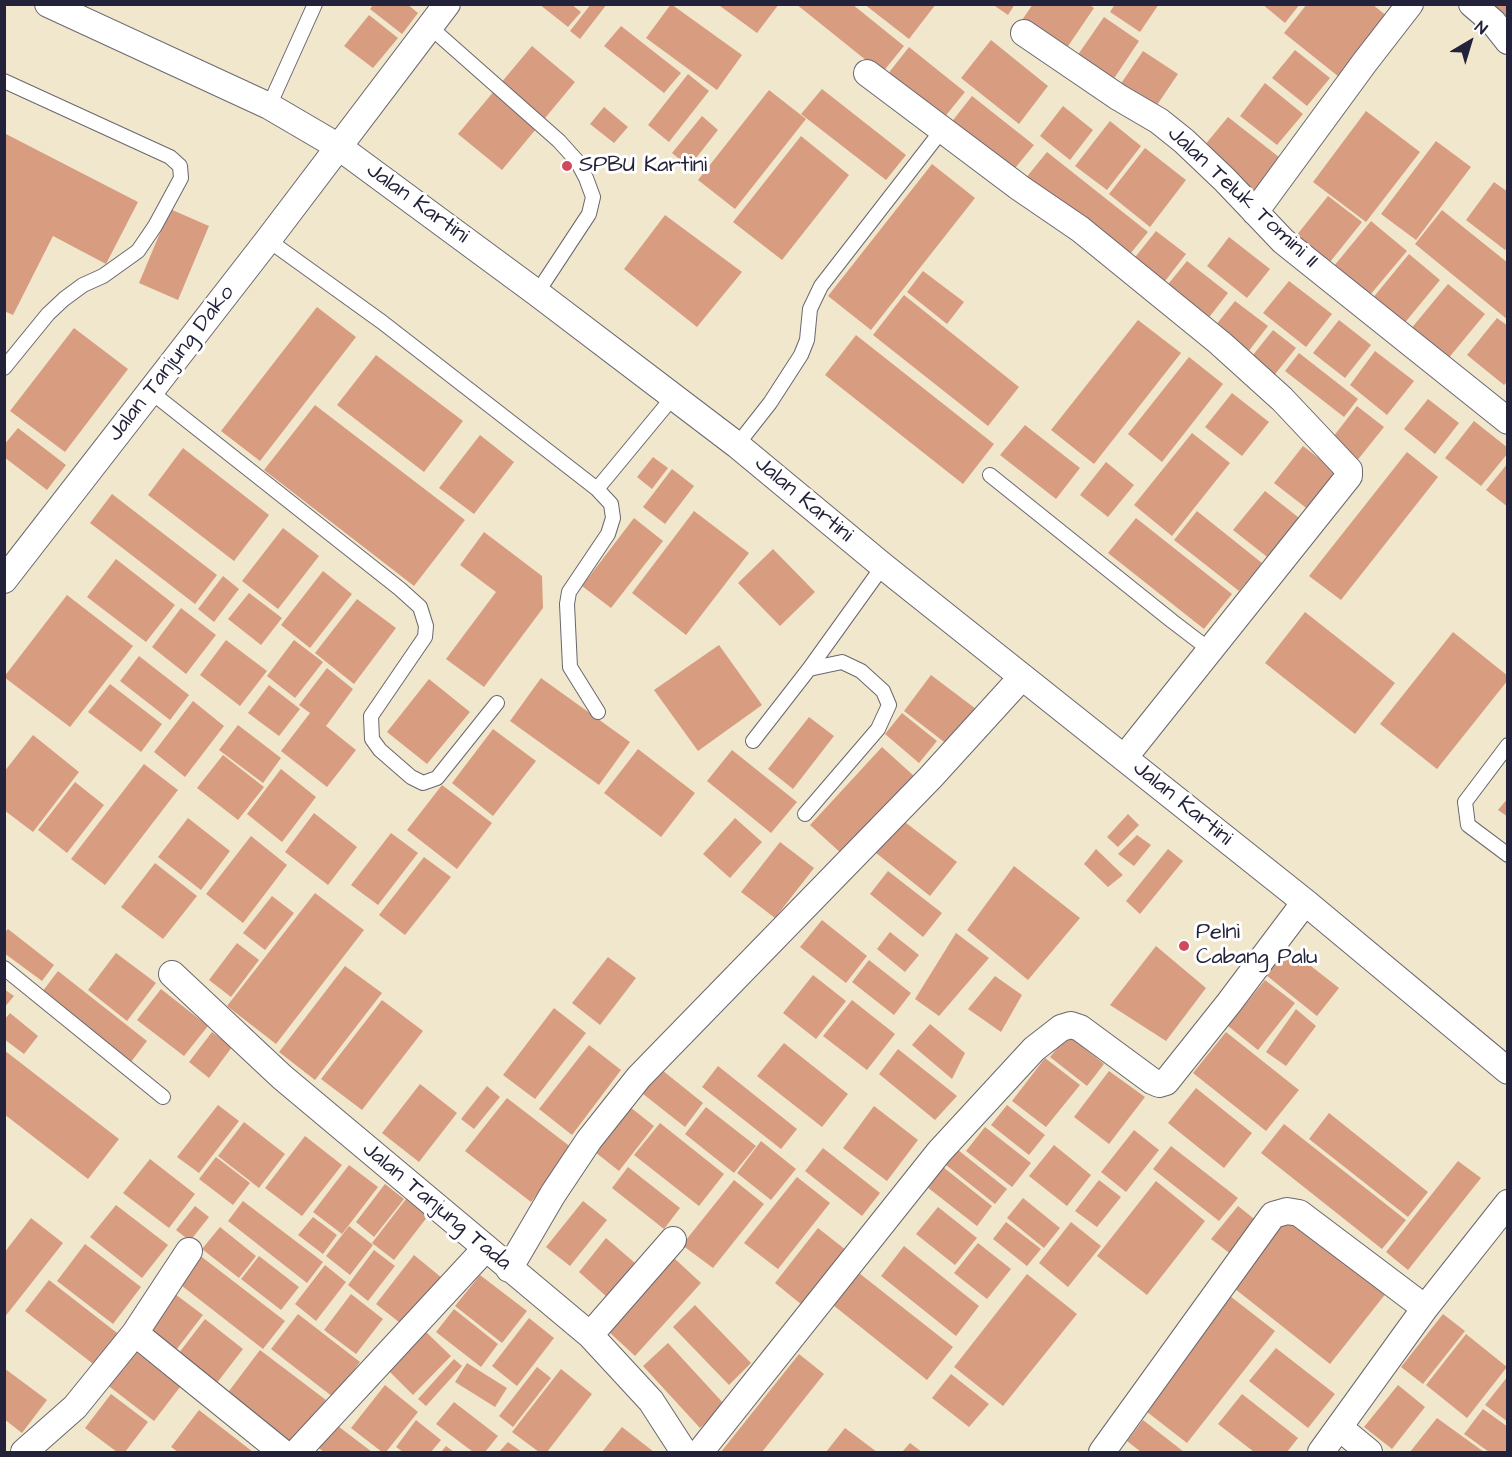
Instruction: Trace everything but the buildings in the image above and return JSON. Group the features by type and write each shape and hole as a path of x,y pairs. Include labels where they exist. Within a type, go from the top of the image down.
{"street":[{"name":"Jalan Kartini","path":"48,4 269,106 339,147 537,293 737,445 883,566 1305,902 1508,1071"},
{"name":"Jalan Tanjung Dako","path":"4,580 268,240 447,4"},
{"path":"1255,212 1410,4"},
{"path":"1472,4 1493,22 1508,41"},
{"name":"Jalan Teluk Tomini II","path":"1024,33 1118,97 1159,121 1184,141 1283,241 1508,421"},
{"path":"867,73 1020,188 1080,229 1220,343 1282,399 1348,470 1349,476 1124,758"},
{"path":"509,1269 553,1194 589,1140 639,1077 930,778 1022,677"},
{"path":"700,1452 939,1152 1034,1049 1061,1028 1071,1024 1080,1028 1152,1081 1159,1084 1166,1082 1305,902"},
{"name":"Jalan Tanjung Tada","path":"172,974 282,1077 590,1335 651,1401 684,1452"},
{"path":"1321,1452 1425,1308 1508,1203"},
{"path":"1102,1452 1273,1215 1287,1210 1299,1213 1425,1308"},
{"path":"590,1335 673,1240"},
{"path":"297,1452 486,1248"},
{"path":"24,1452 75,1407 135,1333 189,1251"},
{"path":"135,1333 282,1452"},
{"path":"1340,1428 1369,1452"}],"lane":[{"path":"269,106 315,4"},
{"path":"430,27 559,141 577,160 586,178 593,197 589,214 537,293"},
{"path":"4,81 170,157 180,166 181,178 155,226 138,251 104,276 83,285 64,299 48,314 4,368"},
{"path":"737,445 770,403 801,355 807,340 810,309 821,286 942,130"},
{"path":"268,240 382,322 597,489 611,504 614,518 608,534 569,592 567,604 570,667 598,712"},
{"path":"151,392 420,607 426,626 425,638 371,716 372,739 380,750 411,777 423,783 437,778 497,703"},
{"path":"597,489 674,397"},
{"path":"990,476 1210,650"},
{"path":"753,741 883,566"},
{"path":"805,814 878,729 889,705 883,691 861,671 843,662 808,669"},
{"path":"1508,745 1465,802 1467,825 1508,855"},
{"path":"4,968 163,1097"}],"place":[{"name":"SPBU Kartini","path":"567,166"},
{"name":"Pelni Cabang Palu","path":"1184,946"}]}
